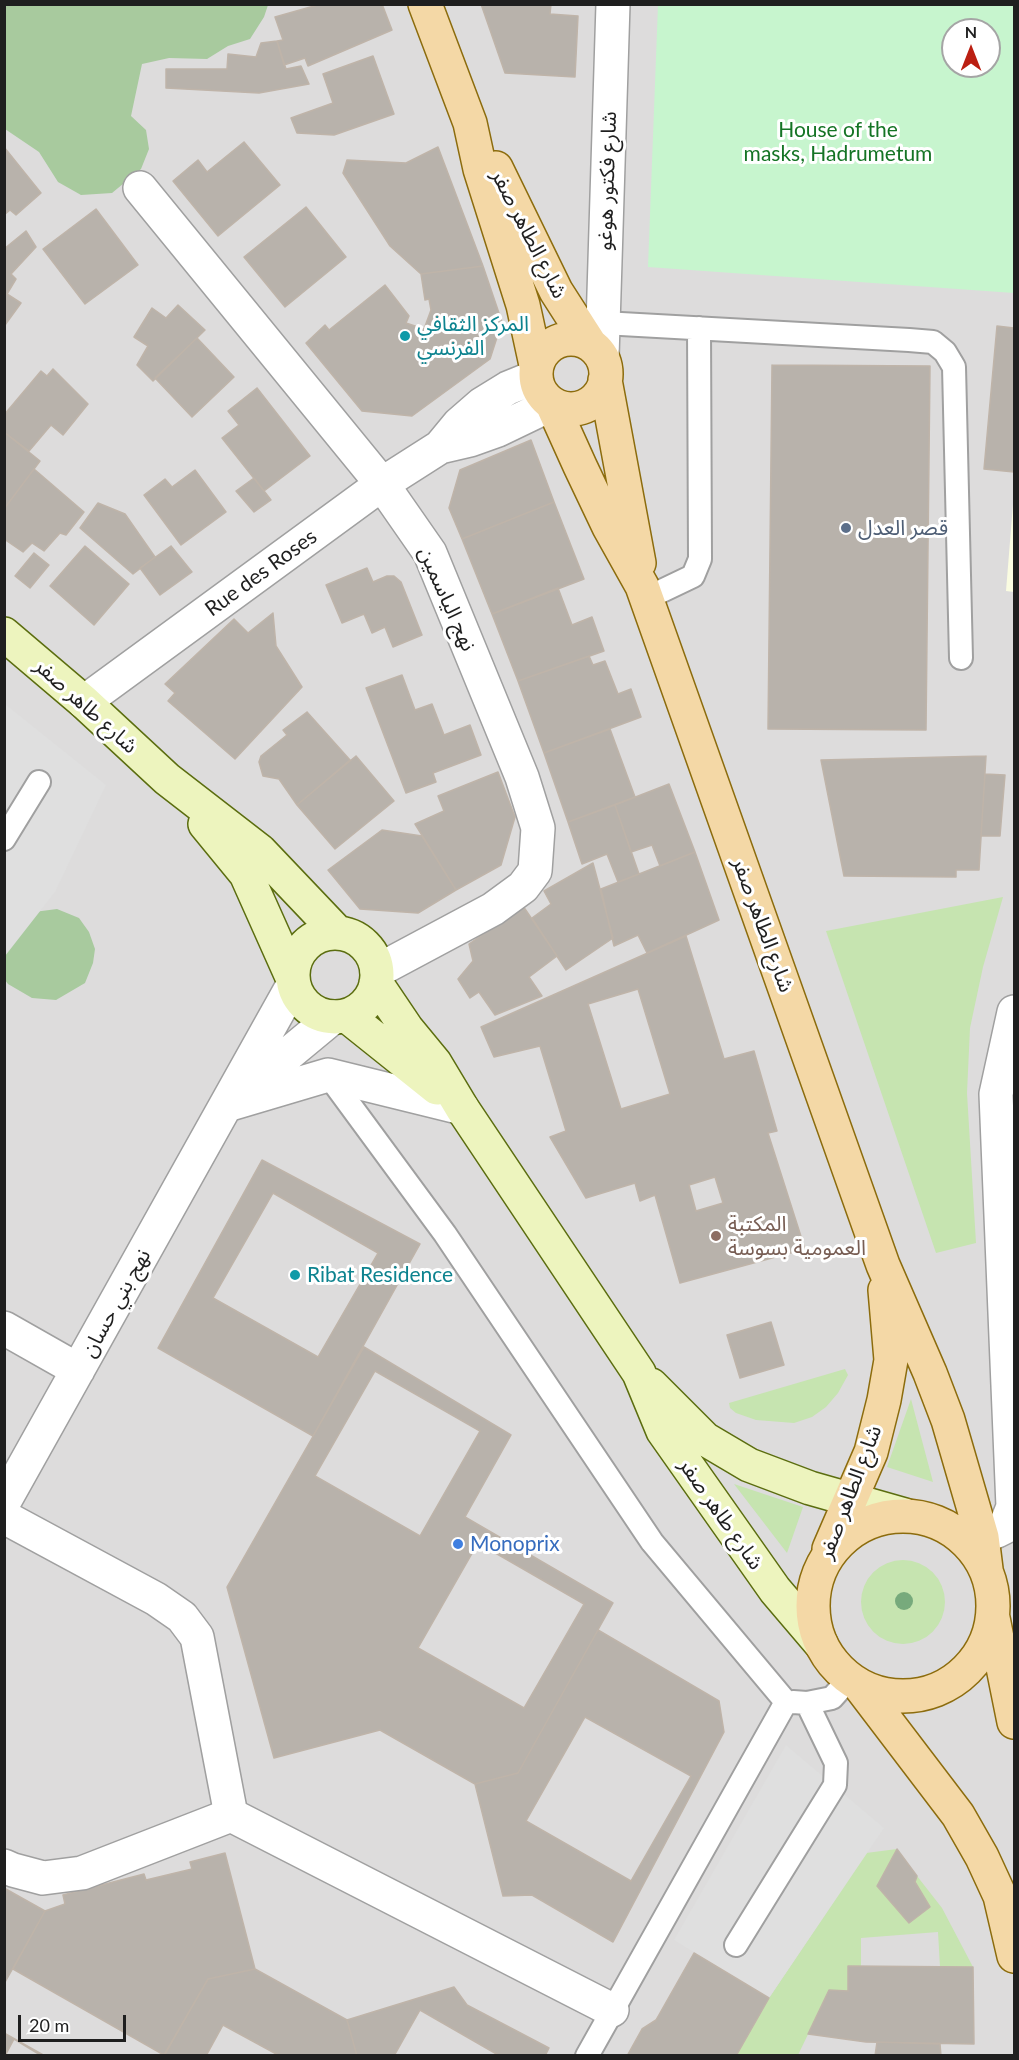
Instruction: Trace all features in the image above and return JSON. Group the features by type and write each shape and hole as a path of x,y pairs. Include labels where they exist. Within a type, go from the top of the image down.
{"main road":[{"name":"شارع الطاهر صفر","path":"425,4 470,123 480,169 523,306 541,382 609,527 645,592"},
{"name":"شارع الطاهر صفر","path":"470,123 498,172 556,291 600,351 645,592 883,1265 948,1420 969,1535"},
{"path":"565,339 578,340 600,351 602,390 585,406 574,409 563,408 541,382 542,353 552,344 565,339"},
{"name":"شارع طاهر صفر","path":"4,633 84,702 167,779 260,850 338,933 352,937 364,945 373,957 376,977 407,1029 435,1063 462,1108 639,1373 705,1439 749,1465 810,1488 905,1515"},
{"name":"شارع طاهر صفر","path":"167,779 246,874 293,981 298,998 320,1015 340,1016 462,1108"},
{"path":"293,981 294,963 300,950 310,940 324,934 338,933"},
{"path":"340,1016 366,1004 376,977"},
{"name":"شارع الطاهر صفر","path":"817,1576 871,1452 884,1400 891,1360 883,1265"},
{"name":"شارع طاهر صفر","path":"639,1373 663,1431 775,1590 820,1644"},
{"path":"1014,1722 993,1618 993,1593 986,1569 969,1535 933,1520 905,1515 877,1519 851,1531 831,1551 817,1576 812,1599 814,1622 820,1644 833,1663 854,1682 958,1815 982,1857 1000,1896 1014,1956"},
{"path":"854,1682 887,1695 916,1695 944,1687 968,1669 979,1654 993,1618"}],"street":[{"name":"شارع فكتور هوغو","path":"600,351 613,4"},
{"name":"نهج الياسمين","path":"140,188 382,484 430,553 522,777 538,828 535,871 523,887 492,909 376,977"},
{"name":"Rue des Roses","path":"84,702 382,484 440,447 459,424 482,404 508,388 541,382"},
{"name":"نهج بني حسان","path":"4,1502 227,1105 293,981"},
{"path":"969,1535 1005,1527 1013,1507 996,1094 1014,1012"},
{"name":"نهج بني حسان","path":"227,1105 340,1016"},
{"path":"327,1075 340,1016"},
{"path":"227,1105 327,1075 462,1108"},
{"path":"4,1328 78,1370"},
{"path":"4,1517 156,1599 182,1617 197,1637 231,1815"},
{"path":"4,1866 43,1878 82,1873 231,1815 612,2010"}],"lane":[{"path":"600,351 699,328 925,341 933,342 945,351 954,367 961,657"},
{"path":"645,592 693,576 700,559 699,328"},
{"path":"4,839 39,782"},
{"path":"327,1075 445,1234 652,1542 796,1702 836,1763 835,1785 736,1945"},
{"path":"796,1702 832,1698 854,1682"},
{"path":"587,2055 796,1702"}],"shaded area":[{"path":"5,5 1014,5 1014,2055 5,2055"},
{"path":"1014,492 1014,592 1006,591"},
{"path":"5,704 106,785 55,892 5,956"},
{"path":"786,1745 884,1828 769,1998 674,1940"}],"green space":[{"path":"4,5 268,5 264,17 250,39 228,46 207,59 169,58 142,64 131,116 146,130 149,149 141,169 112,193 81,195 58,182 39,152 5,129"},
{"name":"House of the masks, Hadrumetum","path":"658,5 1014,5 1014,293 648,267"},
{"path":"1003,897 983,967 970,1028 967,1093 976,1243 936,1253 826,931"},
{"path":"57,909 79,918 89,932 95,949 93,963 85,983 56,1000 32,998 5,980 4,935 34,912"},
{"path":"845,1369 848,1375 838,1393 826,1407 812,1417 794,1423 756,1420 736,1413 730,1408 729,1403"},
{"path":"911,1399 933,1482 887,1467"},
{"path":"734,1484 803,1507 787,1553"},
{"path":"903,1560 919,1563 933,1572 942,1586 945,1602 942,1618 933,1632 919,1641 903,1644 887,1641 873,1632 864,1618 861,1602 864,1586 873,1572 887,1563"},
{"path":"897,1849 915,1882 917,1876 942,1908 973,1967 940,1967 938,1932 861,1938 861,1966 848,1966 848,1991 829,1991 798,2055 736,2056 769,1998 866,1853"}],"building":[{"path":"321,4 382,4 392,30 308,66 305,58 284,65 277,41 283,40 275,17"},
{"path":"481,4 551,4 550,14 578,16 575,77 505,73"},
{"path":"277,41 286,69 301,66 309,84 259,93 166,88 166,69 227,69 228,54 256,57 261,43"},
{"path":"373,56 394,114 334,135 297,133 291,118 333,103 323,74"},
{"path":"244,142 280,185 218,236 173,181 198,160 207,172"},
{"path":"4,147 41,193 16,215 10,210 4,215"},
{"path":"438,147 483,266 421,274 390,246 343,173 347,160 406,163"},
{"path":"306,207 346,257 285,307 244,257"},
{"path":"96,209 138,265 85,304 43,249"},
{"path":"26,231 36,247 11,274 16,279 7,294 21,303 5,325 4,249"},
{"name":"المركز الثقافي الفرنسي","path":"483,266 502,322 490,359 412,416 362,411 306,343 325,325 329,330 385,285 409,316 406,323 424,329 431,310 429,299 425,300 421,274"},
{"path":"178,305 205,330 153,381 137,365 148,346 134,337 152,308 166,318"},
{"path":"997,326 1014,328 1014,472 984,469"},
{"path":"197,338 234,377 192,417 155,378"},
{"path":"772,365 930,366 926,730 768,729"},
{"path":"53,369 88,404 63,435 51,425 29,451 4,432 4,415 41,371 47,376"},
{"path":"257,388 310,456 264,491 222,438 239,425 228,411"},
{"path":"4,432 40,461 4,509"},
{"path":"531,440 554,502 462,539 449,508 460,470"},
{"path":"34,469 84,512 66,535 60,533 44,551 32,543 23,552 4,539 4,509"},
{"path":"195,470 226,512 181,545 144,495 165,479 172,487"},
{"path":"254,478 271,500 254,512 236,491"},
{"path":"554,502 584,579 492,614 462,539"},
{"path":"98,503 125,514 155,557 133,574 80,528"},
{"path":"85,546 129,584 94,625 50,586"},
{"path":"171,546 192,572 160,595 140,568"},
{"path":"34,553 49,565 30,588 15,576"},
{"path":"367,568 373,582 387,576 394,576 401,582 422,635 393,647 385,627 372,633 364,614 342,623 326,585"},
{"path":"558,588 572,625 592,617 604,651 518,681 492,614"},
{"path":"273,613 276,646 302,687 235,759 168,701 175,693 165,684 234,619 248,633"},
{"path":"589,656 593,665 605,661 618,694 631,689 641,717 544,753 518,681"},
{"path":"402,675 415,710 432,704 444,735 470,725 481,755 433,773 436,782 406,793 366,688"},
{"path":"307,712 350,760 297,805 279,779 263,776 259,762 261,756 287,735 283,730"},
{"path":"610,729 635,797 568,822 544,753"},
{"path":"356,756 394,801 335,849 297,805"},
{"path":"986,756 979,870 956,870 956,877 844,876 821,760"},
{"path":"498,772 515,817 501,865 456,890 415,824 444,811 438,796"},
{"path":"985,774 1005,775 1000,836 981,836"},
{"path":"669,784 695,852 660,866 652,845 631,852 615,805"},
{"path":"615,805 639,874 618,882 607,854 582,864 568,822"},
{"path":"382,830 422,836 456,890 418,913 360,909 328,870"},
{"path":"695,852 719,920 647,953 638,935 614,946 601,889"},
{"path":"593,863 613,938 566,970 532,918 551,904 544,891"},
{"path":"523,906 557,956 529,977 542,996 495,1015 479,992 470,998 458,979 473,961 469,944"},
{"path":"686,936 724,1059 754,1051 777,1131 768,1133 805,1249 680,1283 655,1195 640,1201 635,1183 586,1198 550,1137 566,1131 540,1046 494,1057 481,1027","holes":["638,989 670,1094 621,1109 588,1004","715,1177 723,1203 696,1211 689,1185"]},
{"path":"262,1160 420,1244 313,1436 158,1348"},
{"name":"Ribat Residence","path":"273,1193 378,1253 318,1357 213,1298"},
{"path":"771,1322 784,1365 740,1378 727,1335"},
{"path":"364,1347 511,1435 465,1517 613,1603 518,1773 475,1784 380,1730 274,1758 227,1587"},
{"path":"375,1371 480,1431 420,1536 315,1476"},
{"path":"478,1543 584,1604 524,1708 418,1648"},
{"path":"598,1630 719,1701 724,1732 613,1942 532,1895 503,1896 475,1784 518,1773"},
{"path":"585,1717 691,1776 631,1881 526,1821"},
{"path":"897,1849 917,1876 915,1882 930,1907 909,1923 877,1886"},
{"path":"225,1853 255,1969 208,1979 164,2055 13,1969 45,1911 65,1904 63,1895 144,1874 146,1880 192,1869 190,1862"},
{"path":"4,1888 45,1911 4,1984"},
{"path":"694,1953 769,1998 736,2056 627,2056 642,2029 656,2020"},
{"path":"848,1966 973,1967 974,2044 866,2042 808,2034 829,1990 848,1991"},
{"path":"255,1969 347,2020 357,2056 164,2056 208,1979"},
{"path":"454,1987 467,2005 549,2048 545,2056 357,2056 347,2020"},
{"path":"420,2010 500,2056 394,2056"},
{"path":"223,2025 280,2056 206,2056"},
{"path":"4,2033 45,2056 4,2056"},
{"path":"14,2039 42,2056 5,2056"},
{"path":"877,2042 940,2044 941,2056 875,2056"}],"place":[{"name":"المركز الثقافي الفرنسي","path":"405,336"},
{"name":"قصر العدل","path":"846,528"},
{"name":"المكتبة العمومية بسوسة","path":"716,1236"},
{"name":"Ribat Residence","path":"295,1275"},
{"name":"Monoprix","path":"458,1544"}]}
